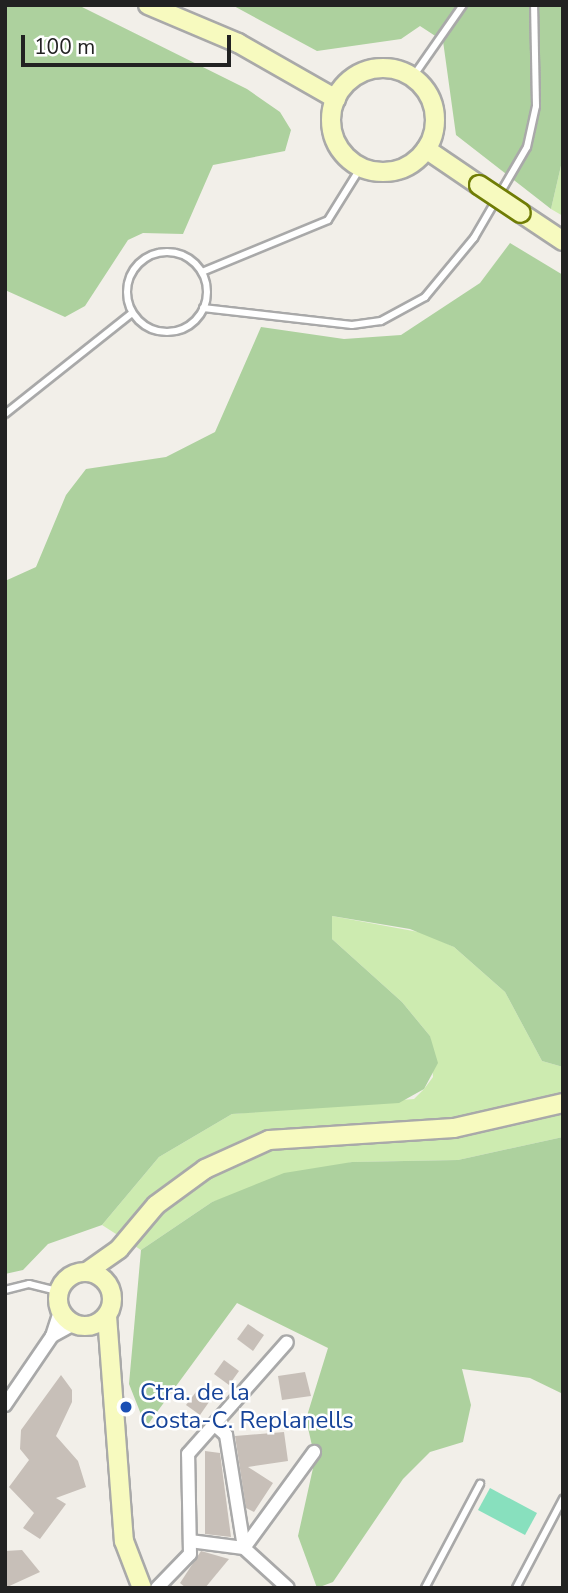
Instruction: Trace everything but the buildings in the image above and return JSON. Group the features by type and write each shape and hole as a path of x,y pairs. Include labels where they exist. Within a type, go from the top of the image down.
{"street":[{"path":"148,5 238,43 336,99"},
{"path":"378,69 412,78 428,96 435,118 426,149 397,170 360,167 332,130 336,99 346,84 378,69"},
{"path":"426,149 563,241"},
{"path":"5,1405 52,1336 60,1311 58,1291 75,1273 88,1271 119,1249 156,1205 205,1169 269,1140 454,1128 563,1103"},
{"path":"119,1249 110,1287 107,1316 108,1368 124,1541 142,1588"},
{"path":"88,1271 110,1287"},
{"path":"60,1311 78,1325 108,1368"},
{"path":"52,1336 107,1316"},
{"path":"157,1588 190,1554 188,1454 287,1342"},
{"path":"215,1425 226,1435 244,1548"},
{"path":"244,1548 314,1452"},
{"path":"190,1541 244,1548 288,1588"}],"lane":[{"path":"412,78 463,5"},
{"path":"203,308 352,325 381,321 425,297 468,247 527,147 536,106 534,5"},
{"path":"202,272 328,220 360,167"},
{"path":"177,253 202,272 203,308 189,324 169,331 148,327 132,313 128,282 146,257 177,253"},
{"path":"5,414 132,313"},
{"path":"5,1290 29,1284 58,1291"},
{"path":"425,1588 480,1484"},
{"path":"516,1588 563,1499"}],"green space":[{"path":"5,5 78,5 247,89 280,112 291,130 285,151 213,165 183,234 143,233 128,240 85,306 65,317 5,290"},
{"path":"232,5 563,5 563,157 551,209 456,135 443,41 420,26 401,39 317,51"},
{"path":"563,157 563,216 551,209"},
{"path":"510,243 563,275 563,1067 542,1061 505,992 454,947 410,929 332,916 332,939 402,1002 430,1036 438,1063 424,1089 399,1103 232,1114 159,1157 102,1225 48,1244 23,1270 5,1274 5,581 36,567 66,495 86,469 166,457 215,432 261,327 344,339 401,335 480,283"},
{"path":"332,916 424,933 454,947 505,992 542,1061 563,1067 563,1137 458,1160 352,1162 212,1202 141,1250 102,1225 159,1157 232,1114 414,1099 433,1077 430,1036 402,1002 332,939"},
{"path":"563,1137 563,1394 530,1378 462,1369 471,1405 463,1442 430,1452 403,1479 333,1582 317,1588 298,1536 315,1459 306,1419 328,1348 237,1303 146,1427 129,1384 141,1250 212,1202 284,1173 352,1162 458,1160"},
{"path":"490,1488 537,1513 525,1535 478,1510"}],"place":[{"name":"Ctra. de la Costa-C. Replanells","path":"126,1407"}]}
